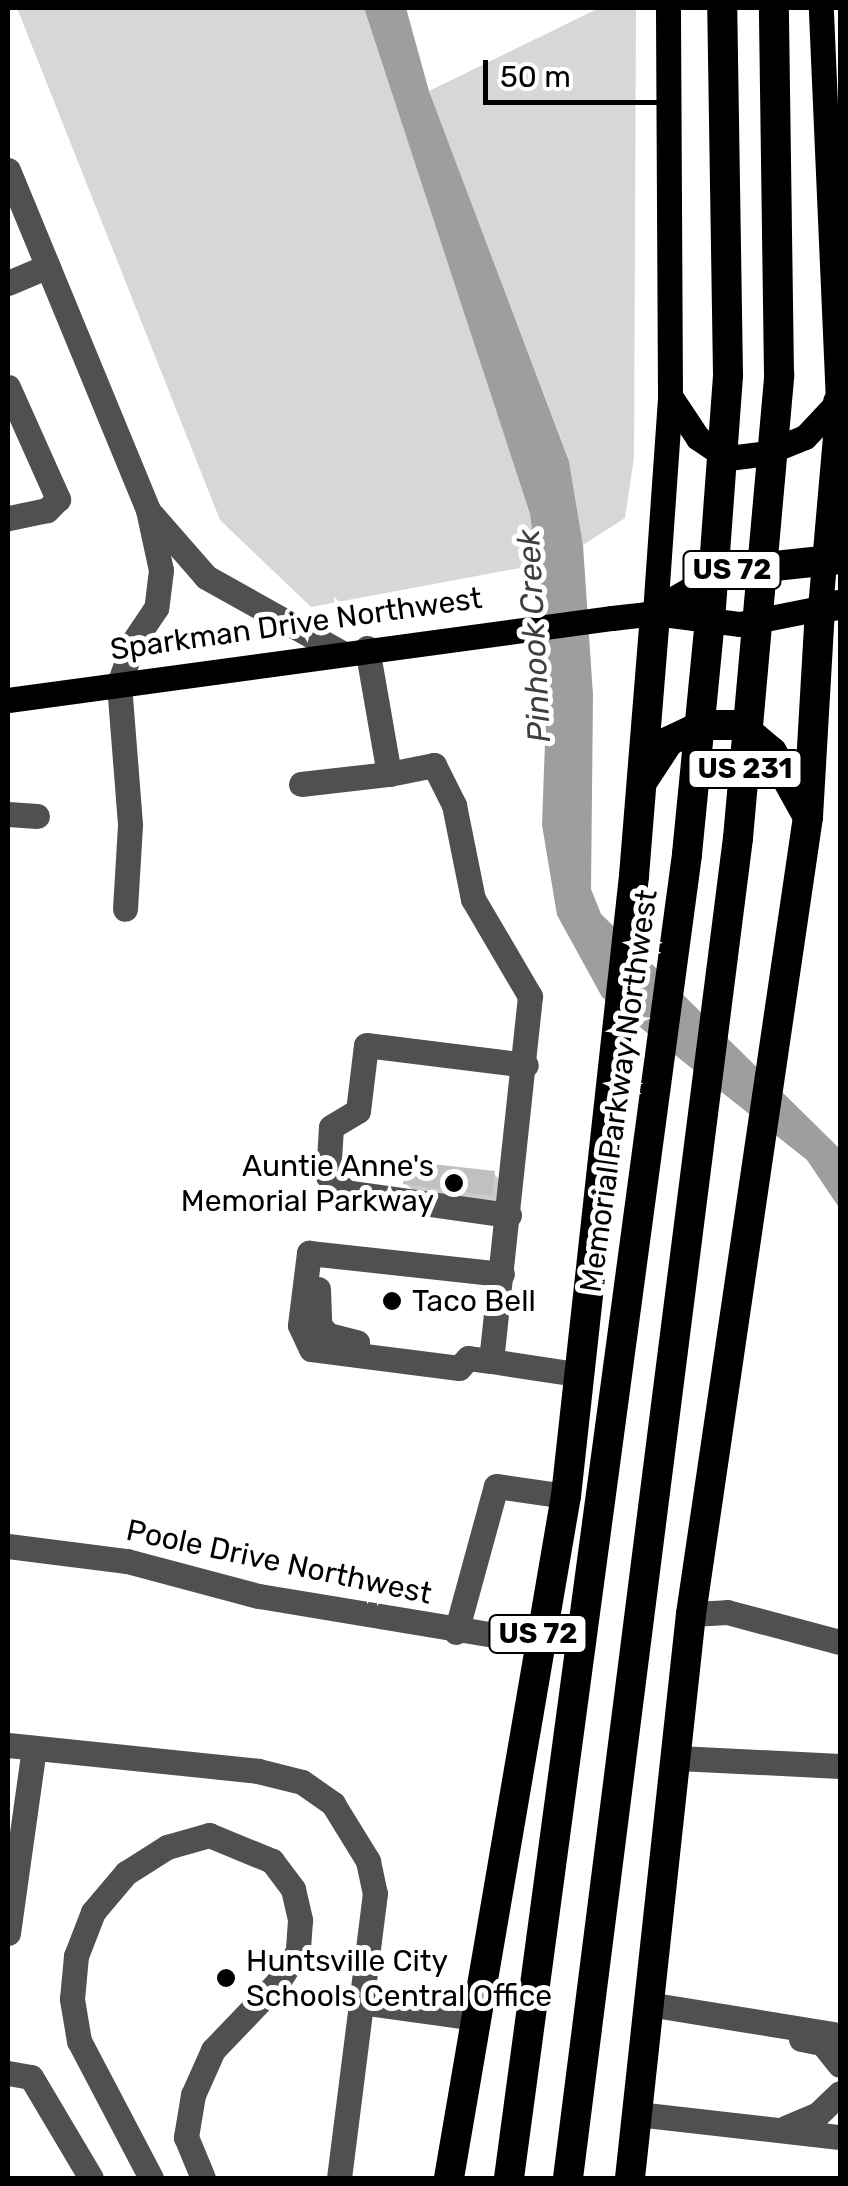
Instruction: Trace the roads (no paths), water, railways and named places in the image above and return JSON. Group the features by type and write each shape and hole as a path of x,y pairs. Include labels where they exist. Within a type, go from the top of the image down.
{"highway":[{"name":"Memorial Parkway Northwest","path":"509,2178 687,854 728,375 722,8"},
{"name":"US 231","path":"568,2178 740,819 779,375 774,8"},
{"name":"Sparkman Drive Northwest","path":"655,613 728,571 831,560"},
{"name":"US 72","path":"630,2178 691,1614 750,1180 808,818 830,607"},
{"name":"US 72","path":"449,2178 536,1642 566,1496 576,1374 634,876 655,613"},
{"path":"641,784 669,741 703,724 740,726 772,752 808,818"}],"main road":[{"path":"655,613 670,396 668,8"},
{"path":"821,8 832,75 838,293 839,409 830,607"},
{"path":"670,396 698,438 728,458 763,454 805,437 839,409"},
{"name":"Sparkman Drive Northwest","path":"8,700 367,648 655,613 740,624 830,607"}],"street":[{"path":"8,170 148,510 161,570 156,608 134,640 119,684 130,826 125,909"},
{"path":"8,283 48,266"},
{"path":"8,518 47,510 58,498 11,396"},
{"path":"148,510 206,577 340,652"},
{"path":"367,648 389,774"},
{"path":"301,784 434,765 454,806 473,899 530,996 502,1274 480,1360"},
{"path":"8,814 37,816"},
{"path":"509,1215 346,1192 328,1176 332,1127 358,1111 366,1045 526,1064"},
{"path":"502,1274 316,1254 300,1325 311,1349 460,1368 480,1360 576,1374"},
{"path":"456,1632 496,1486 566,1496"},
{"name":"Poole Drive Northwest","path":"8,1546 127,1561 259,1596 456,1632 536,1642"},
{"path":"691,1614 728,1612 840,1642"},
{"path":"8,1745 258,1772 302,1782 333,1804 368,1861 375,1892 339,2178"},
{"path":"8,1932 34,1748"},
{"path":"678,1758 840,1766"},
{"path":"152,2178 80,2041 72,1999 76,1956 93,1912 126,1873 167,1846 209,1834 272,1861 293,1888 300,1920 298,1951 213,2050 192,2096 186,2137 203,2178"},
{"path":"361,2002 478,2018"},
{"path":"648,2004 840,2035"},
{"path":"697,2012 716,2030 822,2043 840,2065"},
{"path":"8,2073 31,2077 90,2178"},
{"path":"781,2130 818,2114 840,2093"},
{"path":"637,2114 840,2136"}],"place":[{"name":"Auntie Anne's Memorial Parkway","path":"454,1183"},
{"name":"Taco Bell","path":"392,1301"},
{"name":"Huntsville City Schools Central Office","path":"226,1978"}],"water label":[{"name":"Pinhook Creek","path":"534,636"}]}
